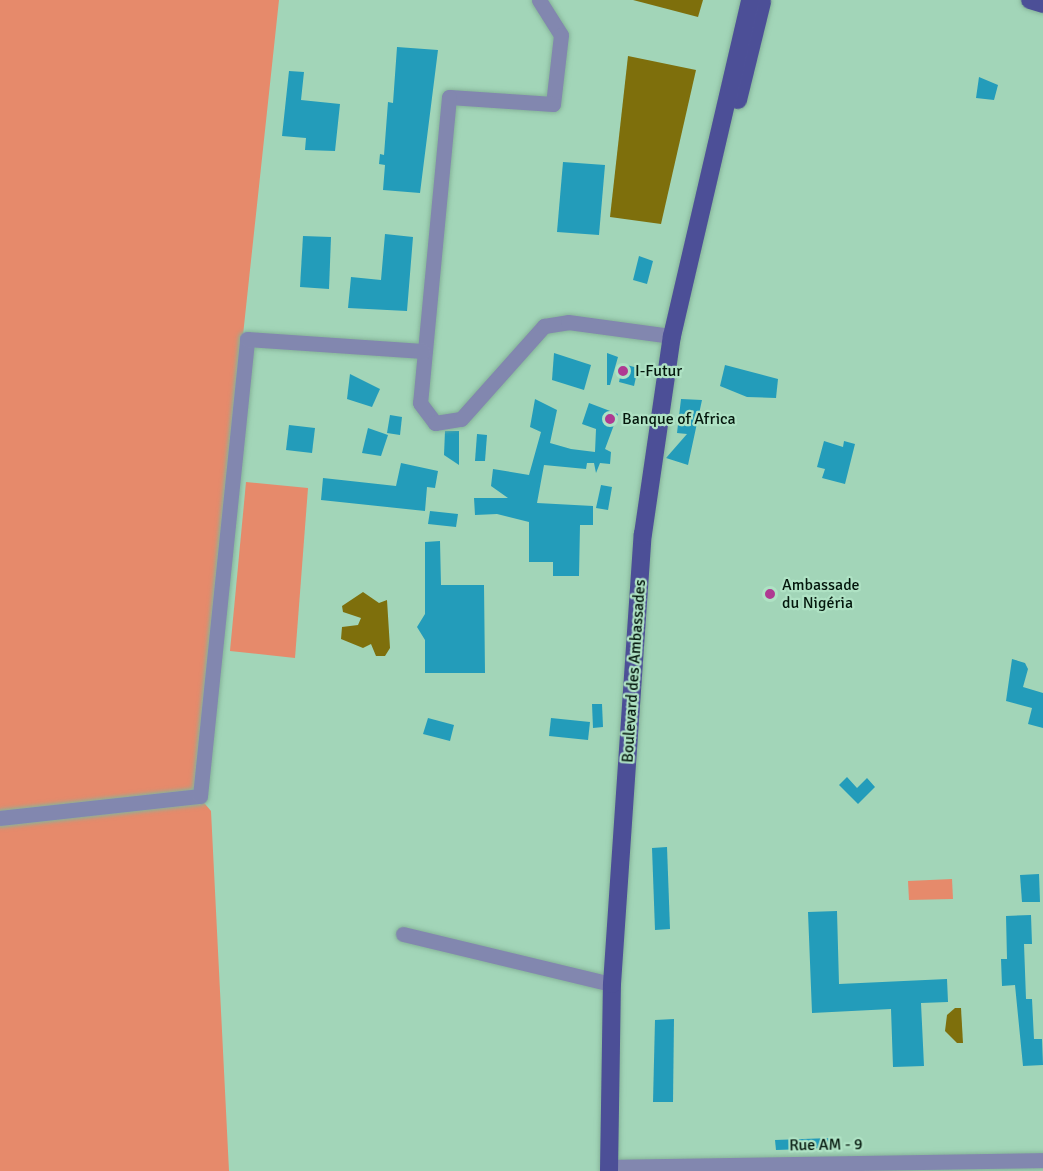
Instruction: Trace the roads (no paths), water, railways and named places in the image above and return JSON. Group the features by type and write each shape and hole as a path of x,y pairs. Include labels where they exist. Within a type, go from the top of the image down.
{"main road":[{"name":"Boulevard des Ambassades","path":"609,1169 612,984 643,534 672,336 710,177 711,155 750,0"},
{"name":"Boulevard des Ambassades","path":"710,177 723,159 763,0"},
{"path":"1030,0 1043,4"}],"street":[{"path":"539,0 561,35 553,104 449,97 423,351 420,403 435,423 447,423 472,410 519,349 544,326 568,322 672,336"},
{"path":"0,818 200,796 247,339 423,351"},
{"path":"403,934 612,984"},
{"name":"Rue AM - 9","path":"609,1169 1043,1160"}],"place":[{"name":"I-Futur","path":"623,371"},
{"name":"Banque of Africa","path":"610,419"},
{"name":"Ambassade du Nigéria","path":"770,594"}]}
